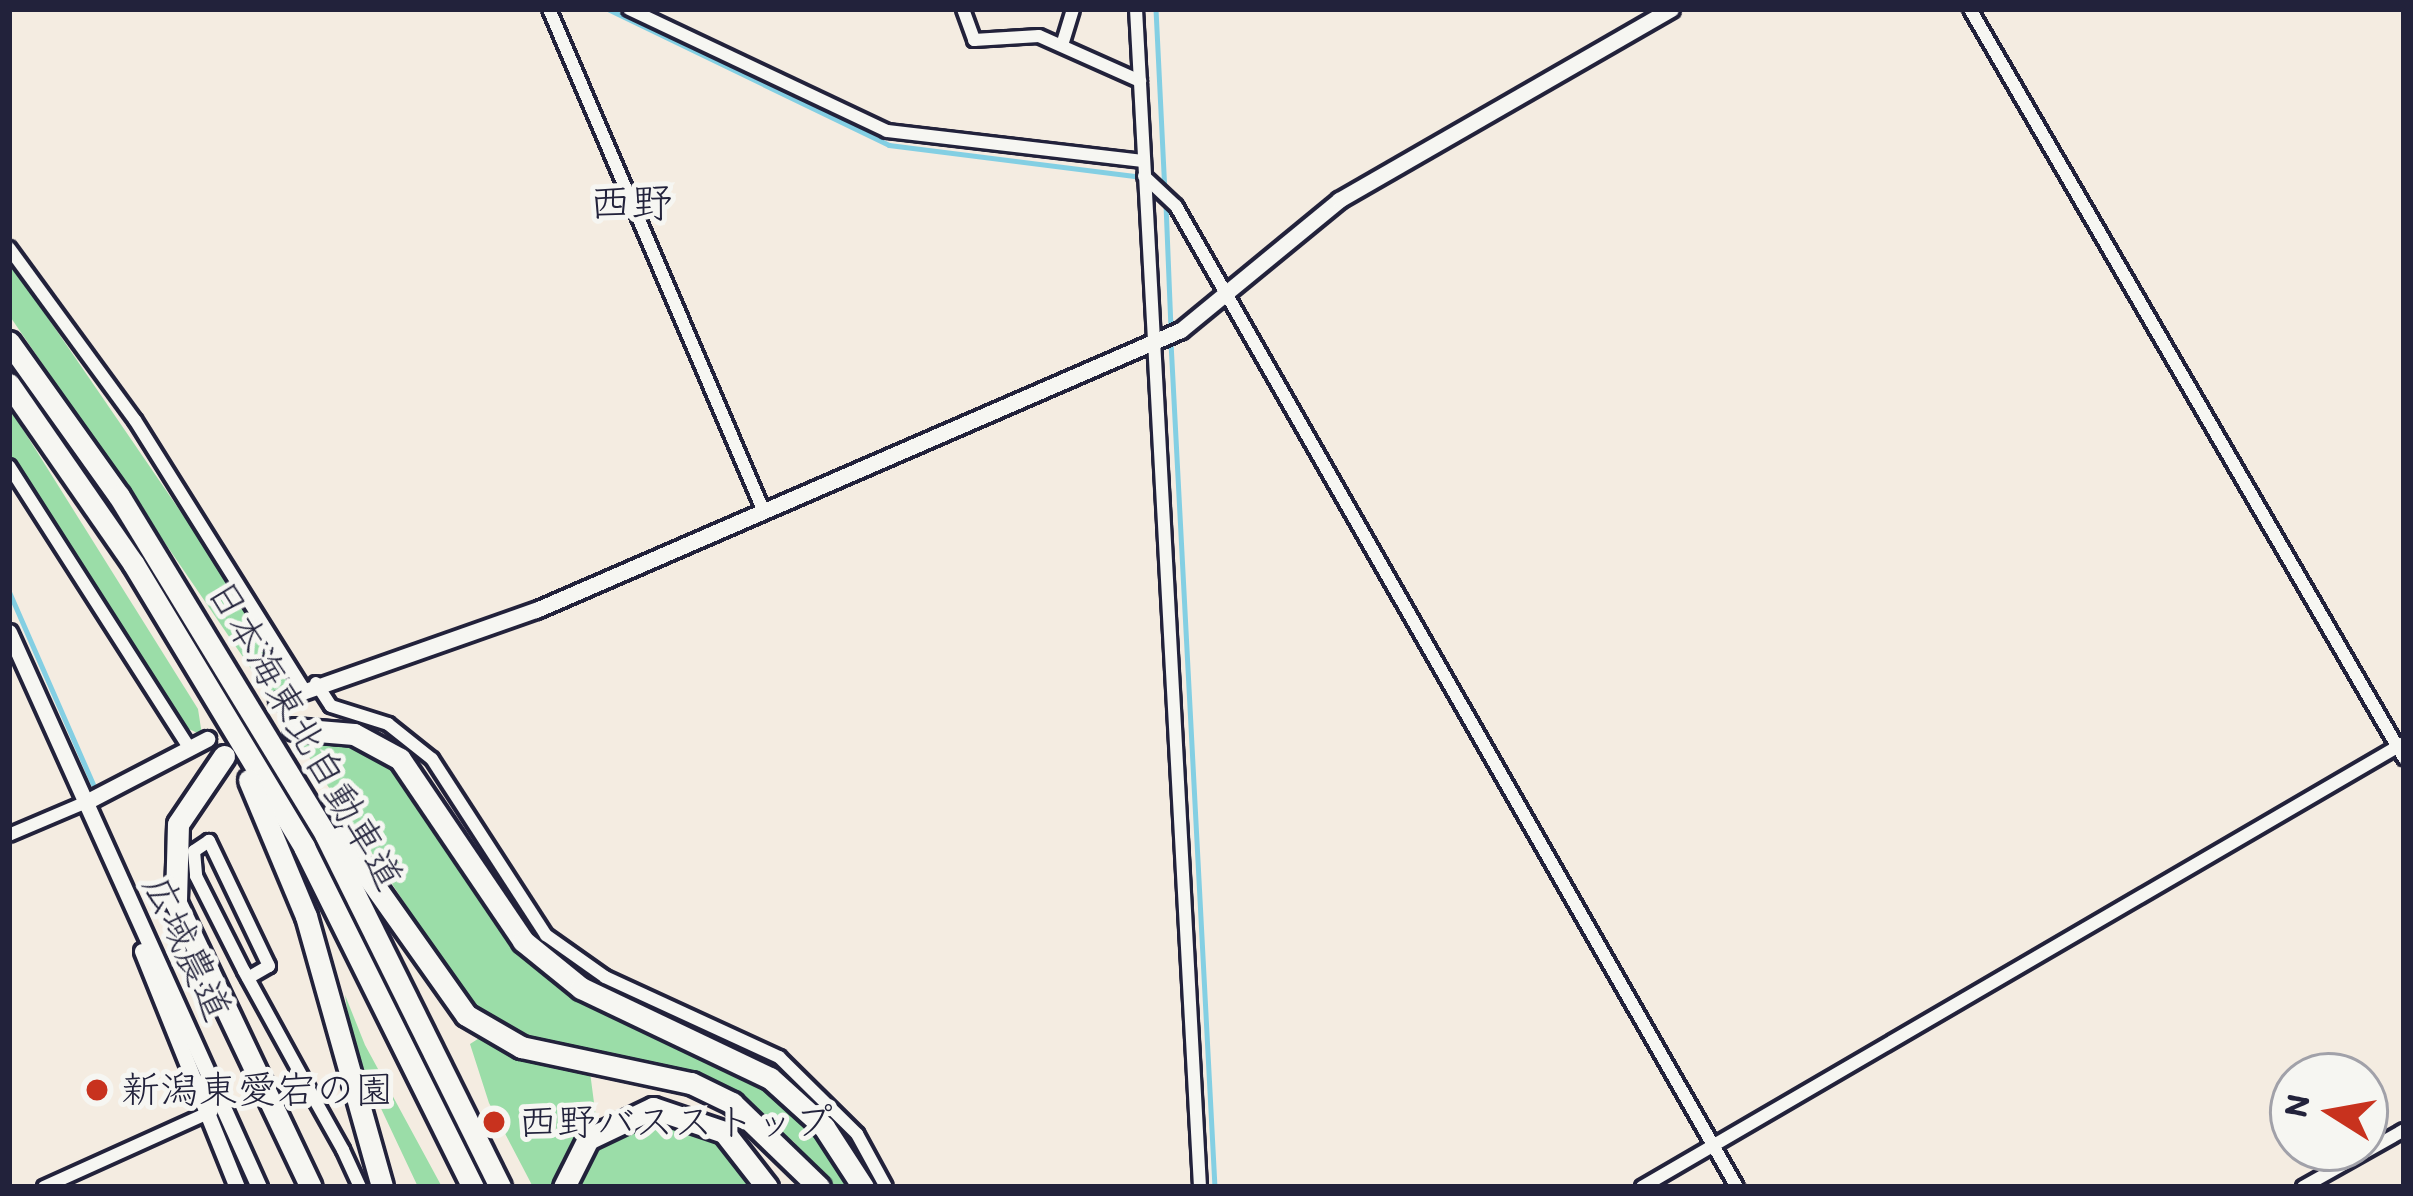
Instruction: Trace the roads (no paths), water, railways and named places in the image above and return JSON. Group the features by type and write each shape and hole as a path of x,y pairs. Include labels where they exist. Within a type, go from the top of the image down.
{"highway":[{"name":"日本海東北自動車道","path":"9,342 202,626 361,902 500,1187"},
{"name":"日本海東北自動車道","path":"9,384 77,477 304,847 473,1187"},
{"path":"77,477 283,851 382,1187"},
{"path":"202,626 466,1015 521,1047 691,1083 732,1103 819,1187"},
{"path":"294,729 354,734 400,760 523,941 581,988 770,1078 824,1127 863,1187"},
{"path":"224,756 178,824 176,903 311,1187"},
{"path":"564,1187 588,1139 653,1108 724,1132 767,1187"}],"street":[{"path":"549,9 764,512"},
{"path":"628,9 886,131 1144,168 1176,206 1222,295 1737,1187"},
{"path":"963,9 974,40 1063,42 1140,81"},
{"path":"1063,42 1073,9"},
{"path":"1136,9 1200,1187"},
{"path":"277,701 492,628 1153,343 1222,295 1339,200 1671,9"},
{"path":"1642,1187 2402,749 1970,9"},
{"path":"9,248 135,420 310,686 331,706 388,724 432,759 546,935 605,977 778,1057 857,1134 886,1187"},
{"path":"9,466 190,749"},
{"name":"広域農道","path":"9,632 259,1187"},
{"path":"9,835 207,739"},
{"name":"広域農道","path":"83,803 237,1187"},
{"path":"248,978 269,966 209,841 194,851 196,875 248,978 359,1187"},
{"path":"51,1186 224,1106"},
{"path":"2303,1187 2404,1130"}],"waterway":[{"path":"608,9 889,145 1136,176"},
{"path":"1156,9 1165,193"},
{"path":"1166,204 1171,330"},
{"path":"1171,342 1215,1187"},
{"path":"9,591 93,783"}],"place":[{"name":"新潟東愛宕の園","path":"97,1090"},
{"name":"西野バスストップ","path":"494,1122"}],"district":[{"name":"西野","path":"631,203"}]}
